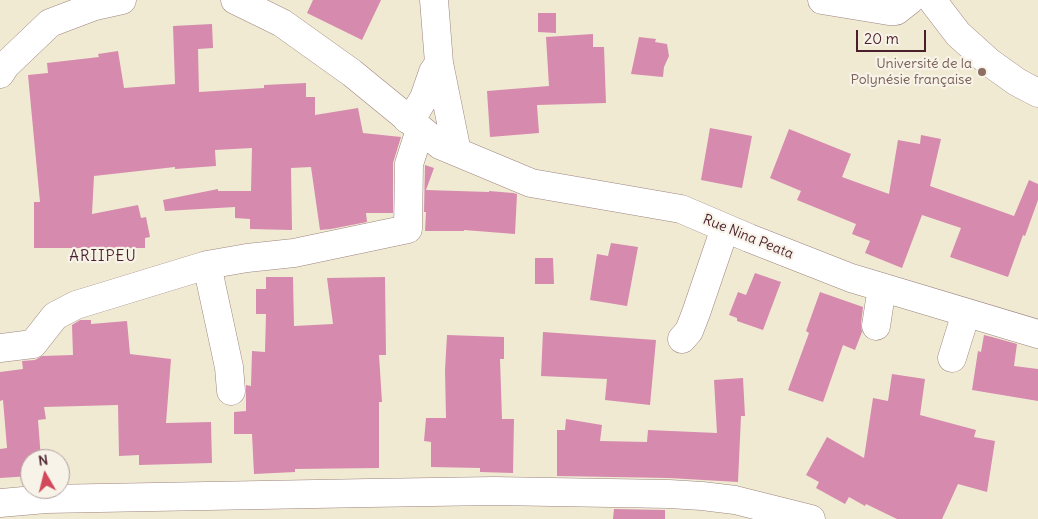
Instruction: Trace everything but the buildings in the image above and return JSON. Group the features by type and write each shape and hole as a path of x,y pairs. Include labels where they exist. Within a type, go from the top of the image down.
{"street":[{"path":"0,74 6,65 50,23 95,6 122,0"},
{"name":"Rue Nina Peata","path":"235,0 282,23 352,74 431,136 531,184 681,209 851,278 1038,334"},
{"path":"431,136 439,63 434,0"},
{"path":"822,0 890,12 896,11 910,0"},
{"path":"932,0 958,34 989,62 1017,82 1038,93"},
{"path":"431,136 418,108 424,98 433,72 439,63"},
{"path":"0,348 33,344 56,316 76,305 207,265 294,253 408,229 409,164 418,136 431,136"},
{"path":"682,339 689,331 694,319 725,228"},
{"path":"207,265 229,367 232,391"},
{"path":"876,326 882,287"},
{"path":"952,358 966,313"},
{"path":"0,504 46,499 360,493 494,491 669,494 735,500 811,519"}],"place":[{"name":"Université de la Polynésie française","path":"982,72"}],"district":[{"name":"ARIIPEU","path":"103,257"}]}
